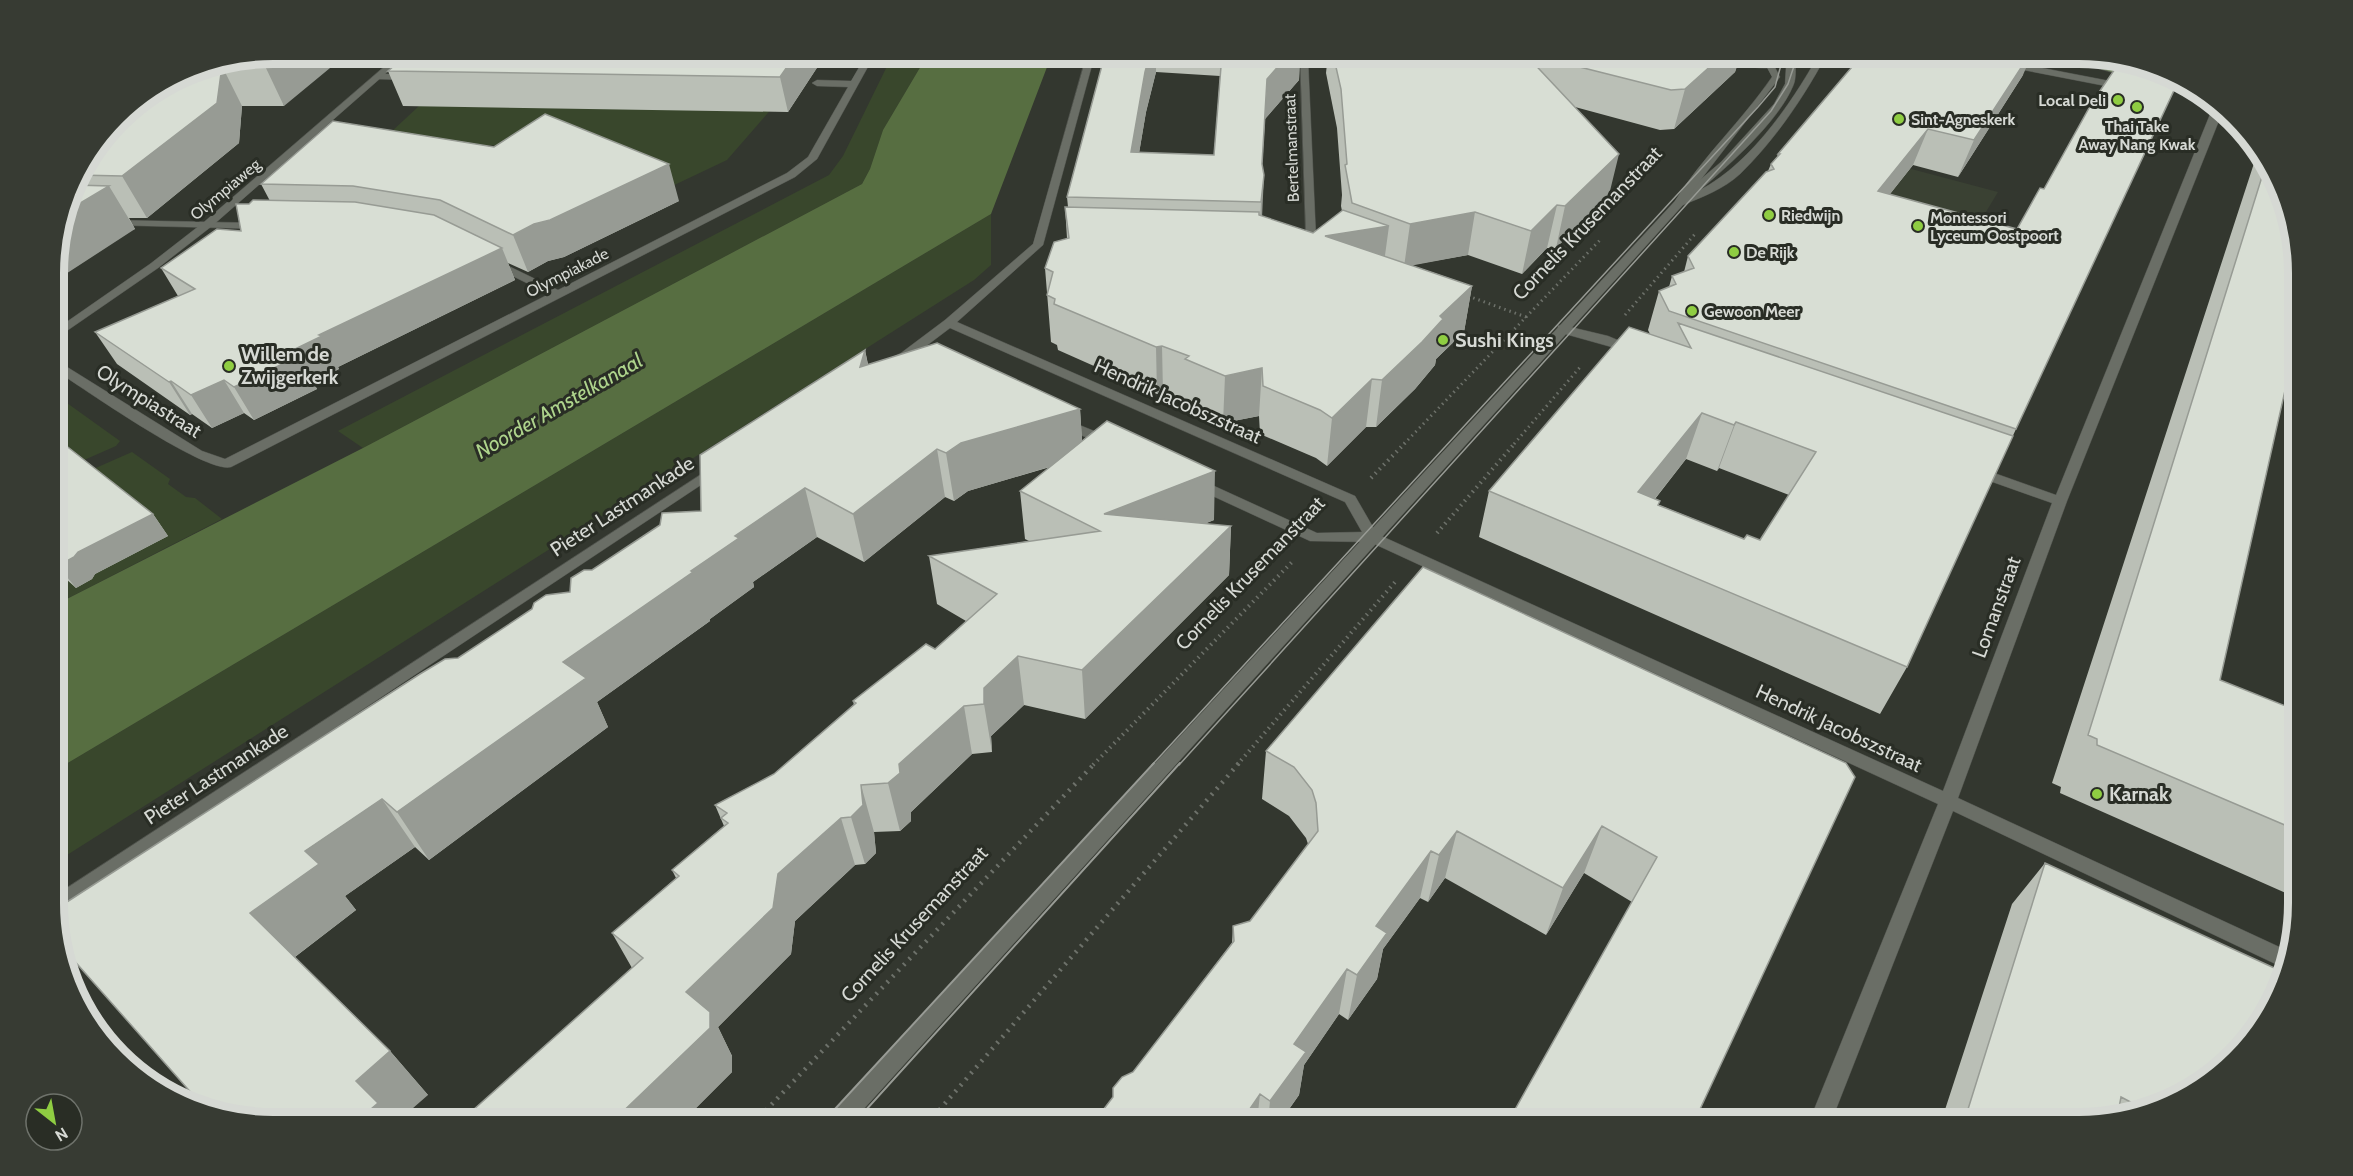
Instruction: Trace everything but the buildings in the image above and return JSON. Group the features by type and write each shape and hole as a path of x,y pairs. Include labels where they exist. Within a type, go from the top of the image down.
{"main road":[{"path":"2099,66 2159,81"}],"street":[{"name":"Bertelmanstraat","path":"1304,64 1312,241"},
{"path":"1751,64 1772,66 1776,77"},
{"path":"1679,203 1704,193 1735,173 1788,111 1818,64"},
{"path":"2003,64 2116,85 2136,75"},
{"name":"Olympiaweg","path":"65,328 154,266 208,224 392,65"},
{"name":"Olympiakade","path":"226,464 791,175 812,159 864,65"},
{"path":"876,366 910,358 1043,246 1087,65"},
{"path":"1679,203 1688,187 1723,142 1768,90 1776,77 1789,66"},
{"path":"847,1112 1562,329 1679,203 1725,164 1779,105 1790,84 1789,66"},
{"path":"378,77 423,78"},
{"path":"816,83 852,84"},
{"name":"Lomanstraat","path":"1824,1111 1948,801 2060,501 2216,115"},
{"path":"97,222 275,226"},
{"path":"481,256 559,295"},
{"name":"Hendrik Jacobszstraat","path":"949,323 1350,499"},
{"path":"1562,329 1604,339 1649,355"},
{"name":"Olympiastraat","path":"65,371 197,454 226,464"},
{"path":"1053,418 1126,450"},
{"name":"Pieter Lastmankade","path":"64,900 727,462"},
{"path":"1960,465 2060,501"},
{"name":"Hendrik Jacobszstraat","path":"1179,475 1315,538 1372,537 1948,801 2280,957"},
{"path":"1350,499 1372,537"}],"path":[{"name":"Cornelis Krusemanstraat","path":"1350,499 1606,234"},
{"path":"938,1112 1695,234"},
{"path":"1464,294 1562,329"},
{"name":"Cornelis Krusemanstraat","path":"765,1112 1093,765 1315,538"}],"shaded area":[{"path":"888,65 922,65 883,130 870,169 862,184 363,448 338,431 829,175 843,156"},
{"path":"433,93 781,98 727,160 569,235 611,148 474,145 320,198"},
{"path":"1806,141 1998,192 1960,255"},
{"path":"991,214 991,265 974,280 64,857 64,765"},
{"path":"65,401 120,441 116,446 75,464 82,474 132,452 170,479 168,484 186,497 195,498 222,519 64,600"}],"water":[{"name":"Noorder Amstelkanaal","path":"922,65 1048,65 991,214 64,765 64,600 363,448 862,184 870,169 883,130"}],"tram line":[{"path":"1152,765 1758,107 1775,87 1781,64"},
{"path":"1179,765 1771,111 1788,84 1795,64"},
{"path":"833,1112 1154,763"},
{"path":"864,1112 1180,763"}],"place":[{"name":"Local Deli","path":"2118,100"},
{"name":"Thai Take Away Nang Kwak","path":"2137,107"},
{"name":"Sint-Agneskerk","path":"1899,119"},
{"name":"Riedwijn","path":"1769,215"},
{"name":"Montessori Lyceum Oostpoort","path":"1918,226"},
{"name":"De Rijk","path":"1734,252"},
{"name":"Gewoon Meer","path":"1692,311"},
{"name":"Sushi Kings","path":"1443,340"},
{"name":"Willem de Zwijgerkerk","path":"229,366"},
{"name":"Karnak","path":"2097,794"}]}
